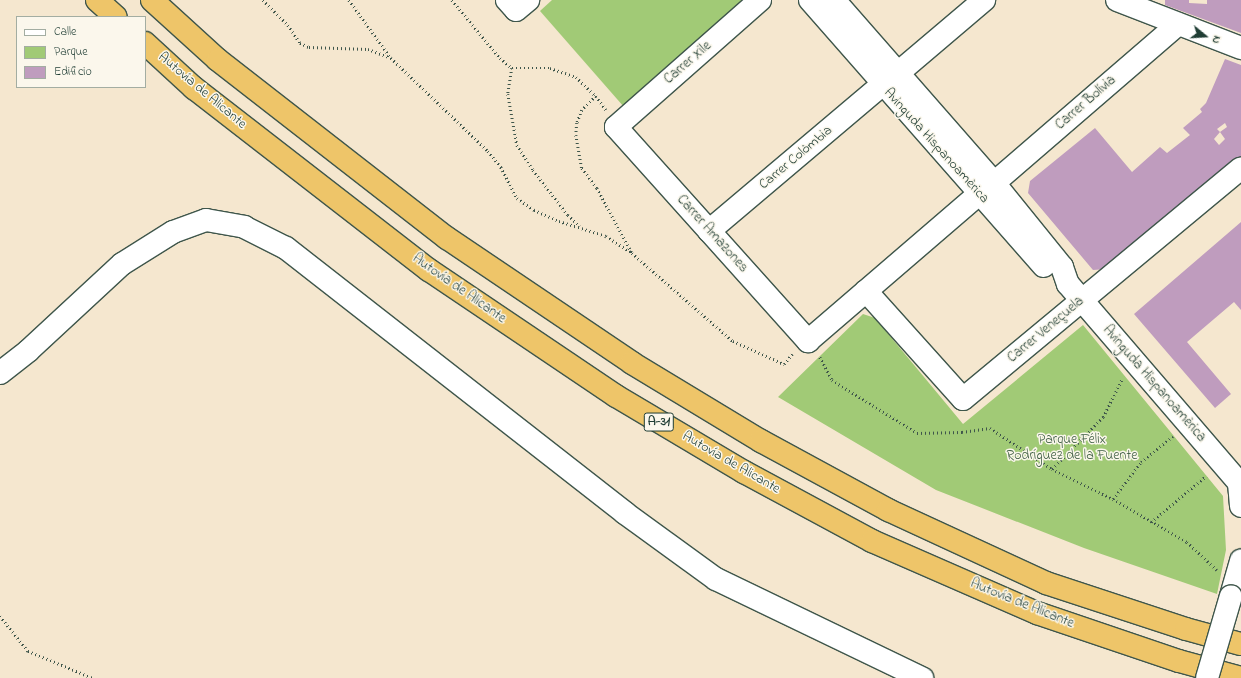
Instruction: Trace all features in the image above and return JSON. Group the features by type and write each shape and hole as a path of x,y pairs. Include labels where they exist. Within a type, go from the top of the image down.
{"highway":[{"path":"97,0 115,16"},
{"name":"Autovía de Alicante","path":"152,0 218,60 447,238 632,363 761,441 888,510 1046,583 1186,629 1241,644"},
{"name":"Autovía de Alicante","path":"146,44 194,88 429,270 616,396 744,472 872,541 1036,613 1179,661 1241,678"}],"street":[{"name":"Carrer Xile","path":"616,127 760,0"},
{"name":"Avinguda Hispanoamèrica","path":"810,0 890,79 987,188 1062,267 1075,292 1240,484"},
{"name":"Avinguda Hispanoamèrica","path":"834,0 890,79"},
{"name":"Carrer Colòmbia","path":"709,231 984,0"},
{"path":"1117,0 1150,6 1178,24 1241,48"},
{"name":"Carrer Bolívia","path":"808,339 866,292 1178,24"},
{"name":"Carrer Amazones","path":"616,127 808,339"},
{"name":"Carrer Veneçuela","path":"866,292 963,399 1075,292 1241,168"},
{"path":"0,374 28,351 122,264 172,232 206,220 244,227 286,248 625,513 716,579 922,678"},
{"path":"1240,484 1241,506"},
{"path":"1207,678 1241,560"}],"path":[{"path":"263,0 288,25 300,43 309,47 368,49 391,58"},
{"path":"349,0 391,58 488,151 517,198 540,212 606,236 632,253 733,341 784,364 808,339 832,380 917,433 962,432 990,428 1052,469 1113,499 1188,542 1232,591"},
{"path":"452,0 500,58 512,68 550,68 576,78 596,96 616,127"},
{"path":"512,68 508,94 517,145 533,170 580,227"},
{"path":"596,96 582,110 577,123 576,135 582,168 597,188 632,253"},
{"path":"1052,469 1103,418 1124,374"},
{"path":"1113,499 1141,462 1174,434"},
{"path":"1151,522 1207,475"},
{"path":"0,616 28,651 92,678"}],"green space":[{"path":"552,0 745,0 624,107 540,11"},
{"name":"Parque Félix Rodríguez de la Fuente","path":"863,314 875,318 963,424 1083,325 1223,496 1226,550 1217,594 1084,548 936,490 778,397"}],"building":[{"path":"1165,0 1189,0 1189,3 1207,4 1207,0 1241,0 1241,33 1165,5"},
{"path":"1225,59 1241,65 1241,160 1107,269 1093,270 1028,193 1030,181 1095,128 1132,172 1160,147 1167,153 1190,135 1183,128 1202,112 1200,109 1206,103","holes":["1225,123 1227,127 1220,132 1217,129","1220,132 1225,139 1219,145 1214,139"]},
{"path":"1241,222 1241,310 1234,302 1187,342 1231,394 1215,408 1134,314"}]}
